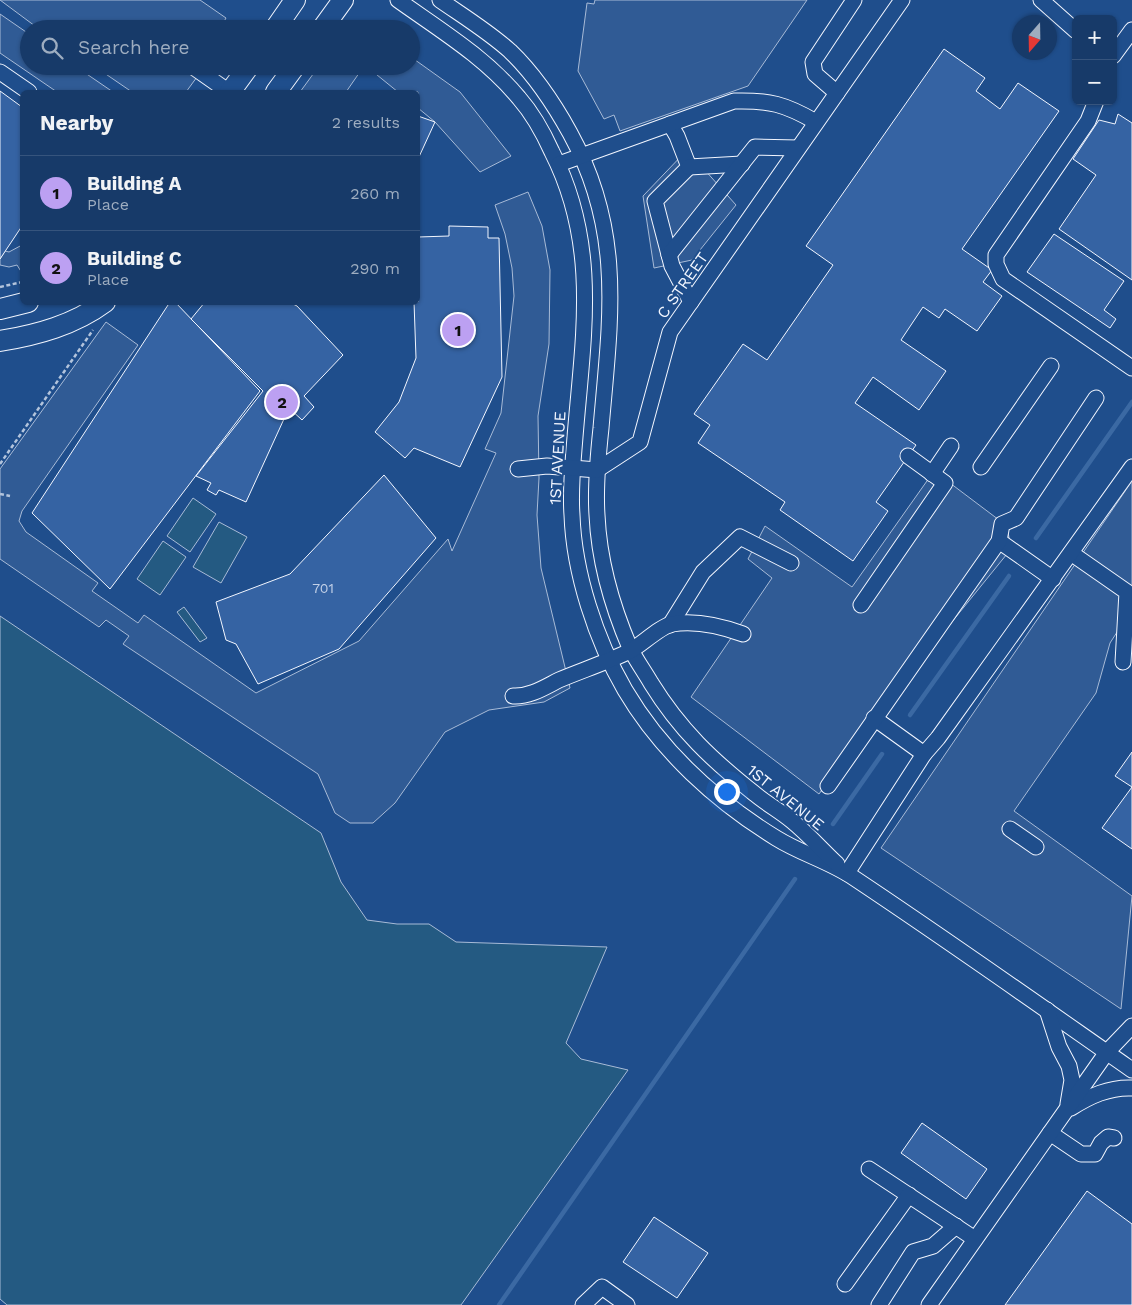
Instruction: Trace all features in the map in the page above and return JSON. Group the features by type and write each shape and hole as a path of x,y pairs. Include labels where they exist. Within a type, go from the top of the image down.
{"main road":[{"path":"281,20 295,0"},
{"path":"329,20 343,0"},
{"path":"231,90 242,75"},
{"path":"277,90 288,75"},
{"path":"4,308 20,304"},
{"path":"6,340 45,332 63,325 100,305"}],"street":[{"name":"1ST AVENUE","path":"398,0 462,45 493,70 518,97 536,120 573,199 582,238 585,274 585,312 572,468 572,515 576,557 594,623 608,660 648,724 676,757 743,815 778,839 847,873 1132,1070"},
{"name":"1ST AVENUE","path":"440,0 510,51 537,81 560,115 582,155 596,192 606,234 610,272 610,314 597,470 596,514 600,553 618,615 631,650 669,711 692,739 757,796 793,822 847,873"},
{"path":"837,92 815,74 813,62 854,0"},
{"name":"C STREET","path":"597,470 640,442 670,332 902,0"},
{"path":"1041,0 1072,27"},
{"path":"1117,51 1132,30"},
{"path":"0,72 26,90"},
{"path":"205,75 227,90"},
{"path":"558,164 734,101 759,100 780,105 816,122"},
{"path":"1094,105 1088,121 996,255 996,264 1003,279 1132,368"},
{"path":"670,124 677,136 689,167"},
{"path":"669,255 755,147 798,148"},
{"path":"691,302 672,266 655,201 689,167 742,164"},
{"path":"981,467 1051,366"},
{"path":"828,786 1000,541 1002,524 1016,518 1096,398"},
{"path":"932,474 951,446"},
{"path":"862,605 945,483 908,456"},
{"path":"518,468 547,466 597,470"},
{"path":"847,873 887,826 924,764 944,742 1021,634 1042,602 1053,580 1132,467"},
{"path":"513,696 527,695 631,650 670,624 703,572 740,537 791,563"},
{"path":"1000,541 1053,580"},
{"path":"1071,553 1126,592 1123,662"},
{"path":"670,624 721,626 743,634"},
{"path":"874,718 924,764"},
{"path":"1010,829 1036,847"},
{"path":"1047,1010 1072,1080 1066,1110"},
{"path":"929,1305 1107,1052 1132,1026"},
{"path":"1066,1110 1091,1096 1119,1087 1132,1088"},
{"path":"1050,1134 1081,1154 1095,1154 1101,1143 1108,1137 1114,1138"},
{"path":"868,1169 975,1239"},
{"path":"845,1284 909,1196"},
{"path":"879,1305 913,1252 933,1246 956,1226"},
{"path":"583,1305 602,1287 627,1305"}],"path":[{"path":"0,287 20,282"},
{"path":"0,464 97,323"},
{"path":"0,494 10,496"}],"shaded area":[{"path":"0,0 200,0 226,18 225,20 27,20"},
{"path":"595,0 807,0 748,86 620,131 614,115 604,119 578,71 587,3 594,4"},
{"path":"0,14 20,28 20,67 0,53"},
{"path":"420,63 460,92 511,156 480,172 435,122 420,110 420,90 396,90 377,75 420,75"},
{"path":"32,75 88,75 110,90 54,90"},
{"path":"107,75 198,75 187,90 129,90"},
{"path":"312,75 358,75 347,90 301,90"},
{"path":"687,150 736,205 692,260 654,268 643,196"},
{"path":"528,192 542,226 550,270 549,344 538,416 539,478 537,515 541,568 570,688 544,702 489,710 445,732 395,803 373,823 350,823 335,813 318,774 123,644 129,636 106,620 99,627 0,559 0,469 106,322 138,345 22,511 19,521 26,532 98,583 92,591 138,623 144,615 256,693 359,641 448,539 452,551 496,453 485,449 501,413 514,296 512,268 505,234 495,205"},
{"path":"20,246 20,270 17,265 9,267 0,265 0,259 5,251 9,252"},
{"path":"934,471 1007,526 1011,549 874,718 819,794 691,697 772,578 748,559 765,526 852,587"},
{"path":"1132,481 1132,609 1110,643 1096,693 1014,811 1132,896 1121,1009 881,848"},
{"path":"193,498 216,514 190,552 167,536"},
{"path":"219,522 247,537 221,583 193,567"},
{"path":"163,541 186,557 160,595 137,579"},
{"path":"184,607 207,638 200,642 177,612"},
{"path":"0,616 321,833 341,882 367,920 397,924 429,924 456,942 607,947 566,1043 581,1059 628,1070 461,1305 7,1305 0,1299"}],"building":[{"path":"944,49 985,78 976,91 1000,109 1018,83 1059,111 962,249 992,270 983,282 1002,296 977,331 945,309 939,318 923,307 901,340 946,371 919,410 873,377 855,403 916,445 876,502 888,511 853,561 780,510 785,502 698,443 710,425 694,414 743,344 767,360 833,265 806,246"},
{"path":"0,91 20,106 20,229 0,259"},
{"path":"1118,114 1132,123 1132,280 1059,229 1096,175 1073,159 1099,120 1115,124"},
{"path":"420,117 435,122 420,155"},
{"path":"449,226 488,227 488,238 499,238 502,377 460,467 414,448 405,458 375,432 399,402 416,358 414,305 420,305 420,237 449,236"},
{"path":"1054,234 1124,281 1104,310 1116,319 1110,328 1027,272"},
{"path":"168,305 178,305 260,391 110,589 32,513"},
{"path":"203,305 295,305 343,355 304,396 314,407 302,420 289,408 246,502 219,490 216,495 207,490 211,483 196,476 263,391 191,319"},
{"path":"384,475 436,538 339,649 258,684 236,644 226,640 216,602 290,574"},
{"path":"1132,752 1132,787 1115,776"},
{"path":"1132,787 1132,849 1102,828"},
{"path":"922,1123 987,1169 966,1199 901,1153"},
{"path":"1087,1191 1132,1224 1132,1305 1005,1305"},
{"path":"654,1217 708,1253 677,1298 623,1262"}],"waterway":[{"path":"1036,538 1132,402"},
{"path":"910,715 1009,576"},
{"path":"833,824 882,754"},
{"path":"499,1305 795,879"}],"place":[{"name":"Building A","path":"458,330"},
{"name":"Building C","path":"282,402"}]}
